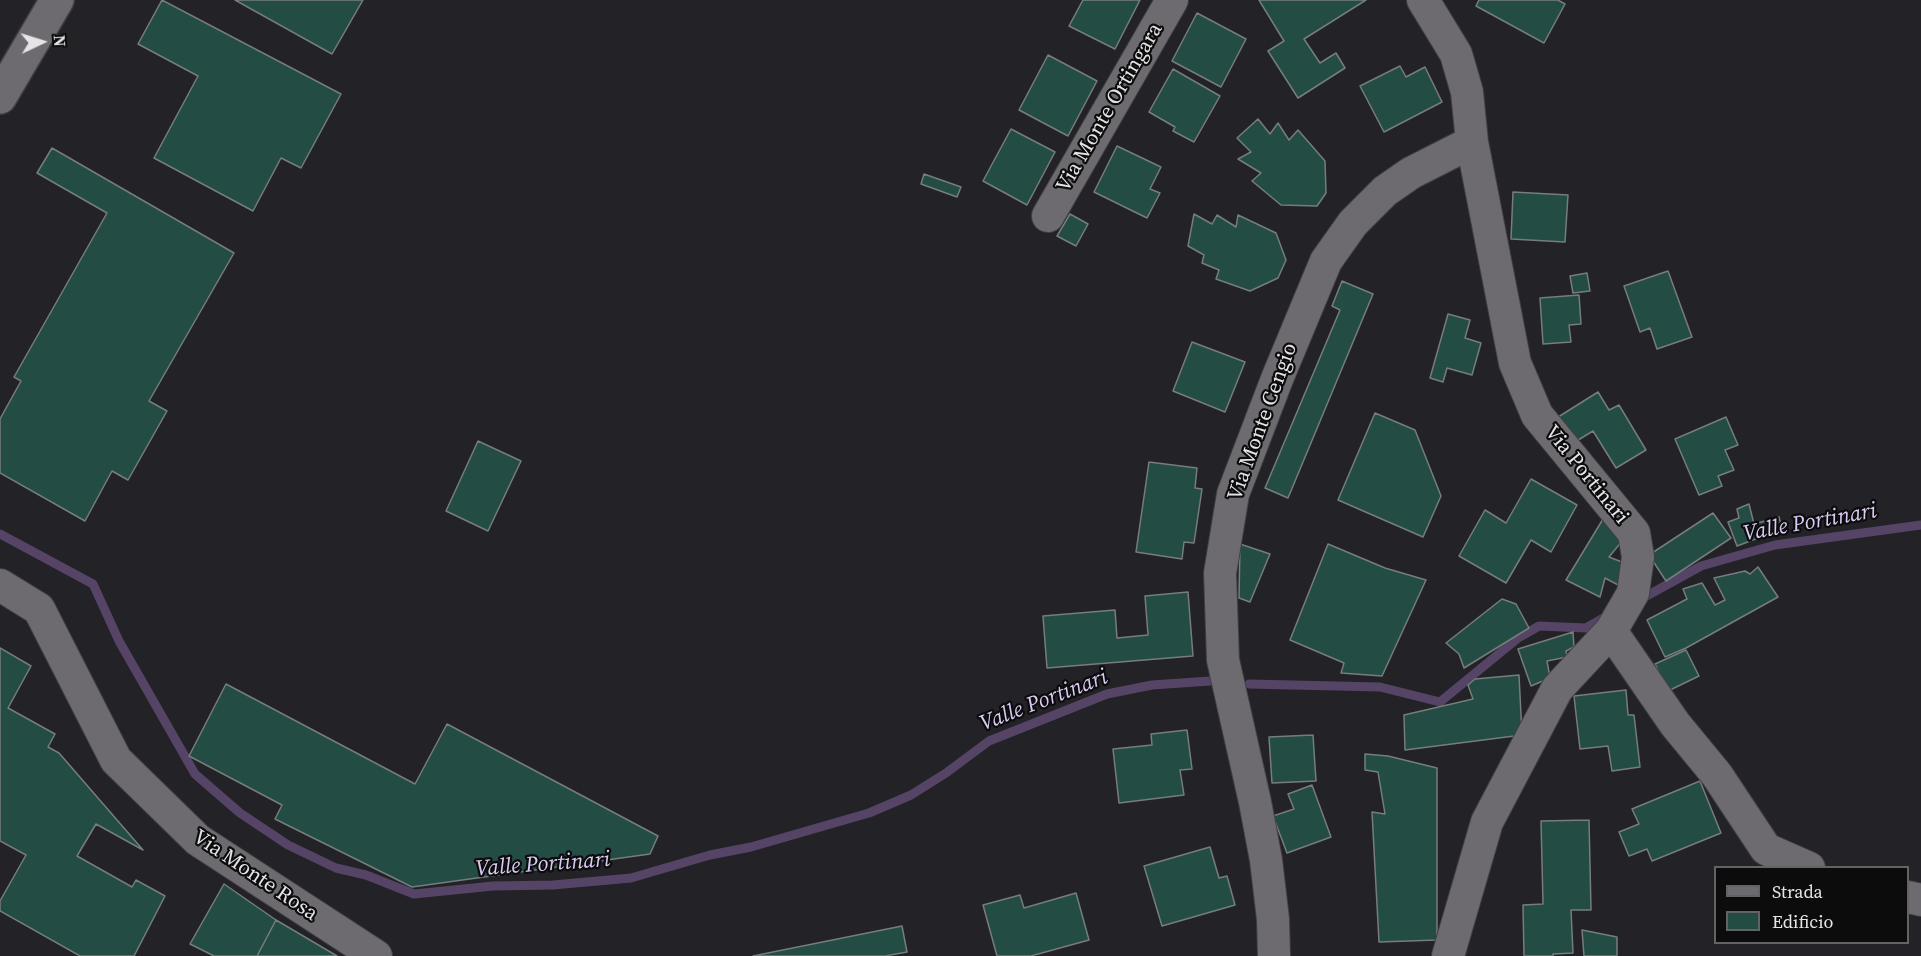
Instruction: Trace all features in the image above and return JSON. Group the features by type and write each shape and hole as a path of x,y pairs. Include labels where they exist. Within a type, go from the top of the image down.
{"main road":[{"path":"0,97 57,0"}],"street":[{"name":"Via Monte Ortingara","path":"1048,216 1172,0"},
{"name":"Via Portinari","path":"1423,0 1456,54 1467,92 1472,142 1515,363 1537,414 1634,532 1638,557 1633,593 1611,631 1557,689 1487,822 1448,956"},
{"name":"Via Monte Cengio","path":"1274,956 1273,919 1266,860 1223,660 1220,573 1233,494 1326,261 1353,223 1385,191 1411,173 1472,142"},
{"name":"Via Monte Rosa","path":"0,585 39,609 116,760 198,840 376,956"},
{"path":"1611,631 1675,724 1717,775 1766,849 1807,866"}],"building":[{"path":"162,0 341,94 301,168 281,158 253,211 154,158 198,76 138,44"},
{"path":"235,0 363,0 332,54"},
{"path":"1083,0 1140,0 1115,49 1069,26"},
{"path":"1259,0 1366,0 1304,39 1320,63 1336,53 1345,68 1298,98 1268,51 1284,41"},
{"path":"1479,0 1558,0 1565,4 1544,43 1476,6"},
{"path":"1197,13 1246,39 1221,87 1172,61"},
{"path":"1048,55 1097,81 1068,136 1019,110"},
{"path":"1400,66 1406,77 1425,67 1442,102 1384,132 1360,86"},
{"path":"1173,69 1220,96 1194,142 1173,131 1175,127 1149,112"},
{"path":"1258,119 1270,134 1278,123 1289,140 1298,130 1325,161 1326,193 1317,206 1281,205 1252,181 1261,173 1238,159 1251,152 1237,138"},
{"path":"1011,129 1055,152 1027,205 983,181"},
{"path":"1117,146 1161,167 1150,189 1160,193 1147,218 1094,192"},
{"path":"52,148 234,253 149,401 167,411 128,480 112,471 85,521 0,473 0,419 21,381 14,377 107,213 37,173"},
{"path":"924,174 961,187 957,197 921,184"},
{"path":"1513,192 1568,195 1565,242 1511,239"},
{"path":"1070,214 1088,224 1076,246 1057,236"},
{"path":"1194,214 1212,224 1217,215 1236,227 1238,215 1276,233 1286,260 1278,278 1250,291 1216,279 1219,270 1202,263 1204,255 1188,246"},
{"path":"1668,271 1692,337 1657,349 1650,328 1640,332 1624,286"},
{"path":"1587,273 1590,291 1573,293 1570,276"},
{"path":"1342,281 1373,294 1288,498 1265,488 1340,310 1332,306"},
{"path":"1579,295 1581,324 1569,325 1571,342 1543,344 1540,298"},
{"path":"1448,314 1470,320 1465,338 1481,343 1472,375 1447,368 1443,382 1430,378"},
{"path":"1192,342 1245,362 1225,412 1173,391"},
{"path":"1598,392 1609,410 1619,405 1646,450 1616,468 1593,431 1570,445 1555,419"},
{"path":"1375,413 1415,430 1441,496 1423,537 1338,500"},
{"path":"1726,417 1738,445 1725,450 1734,470 1718,476 1722,486 1699,495 1675,439"},
{"path":"478,441 521,461 488,531 446,511"},
{"path":"1149,462 1197,468 1195,488 1202,489 1194,543 1184,542 1182,559 1136,552"},
{"path":"1531,479 1577,505 1551,552 1531,540 1506,583 1459,556 1485,510 1506,523"},
{"path":"1749,504 1754,524 1779,517 1782,529 1737,546 1728,522 1739,518 1737,509"},
{"path":"1713,513 1731,538 1666,581 1649,555"},
{"path":"1603,519 1627,535 1609,557 1627,564 1620,586 1605,578 1600,597 1566,580"},
{"path":"1240,544 1270,554 1250,602 1239,598"},
{"path":"1328,544 1385,568 1426,580 1382,676 1341,673 1344,663 1290,640"},
{"path":"1758,567 1778,597 1686,648 1665,657 1647,620 1687,599 1683,589 1702,583 1715,605 1725,600 1714,578 1745,571 1750,574"},
{"path":"1188,592 1193,656 1047,668 1043,616 1115,610 1117,638 1148,635 1145,596"},
{"path":"1502,599 1516,604 1529,628 1464,668 1459,654 1446,643"},
{"path":"1573,632 1574,647 1566,651 1567,657 1547,661 1550,678 1531,686 1518,649"},
{"path":"0,648 31,666 8,708 55,734 48,747 59,753 143,850 96,824 77,856 132,887 136,880 165,896 134,956 80,956 0,911 0,901 26,855 0,841"},
{"path":"1686,650 1699,676 1668,691 1655,664"},
{"path":"1519,675 1522,735 1405,750 1404,715 1473,699 1468,685 1475,679"},
{"path":"226,684 415,784 447,724 658,836 650,854 412,887 275,819 282,805 189,756"},
{"path":"1626,690 1628,715 1634,715 1640,767 1612,771 1608,746 1580,749 1574,696"},
{"path":"1187,730 1192,769 1180,770 1184,795 1119,803 1113,749 1152,745 1151,734"},
{"path":"1313,735 1316,781 1272,783 1269,737"},
{"path":"1365,754 1388,756 1437,768 1437,940 1379,942 1372,812 1385,814 1378,772 1365,770"},
{"path":"1700,781 1721,833 1652,861 1647,849 1629,856 1619,832 1639,824 1632,809"},
{"path":"1312,785 1331,837 1287,853 1273,816 1294,809 1288,794"},
{"path":"1589,820 1591,910 1571,910 1573,953 1524,956 1523,905 1543,904 1541,821"},
{"path":"1210,847 1219,878 1227,876 1235,905 1162,926 1144,866"},
{"path":"224,884 276,920 257,956 214,956 190,944"},
{"path":"1076,893 1089,940 1031,956 997,956 983,905 1020,895 1024,908"},
{"path":"276,920 337,956 257,956"},
{"path":"902,926 907,952 885,956 753,956"},
{"path":"1582,930 1617,937 1617,956 1584,956"}],"waterway":[{"name":"Valle Portinari","path":"1643,598 1701,566 1775,545 1921,525"},
{"name":"Valle Portinari","path":"0,534 93,584 119,641 195,774 240,813 288,845 336,868 366,875 414,894 493,886 553,885 631,878 710,855 751,847 869,813 911,795 946,773 989,741 1107,694 1152,685 1210,681"},
{"name":"Valle Portinari","path":"1249,684 1380,687 1440,702 1518,638 1539,626 1586,628 1607,616"}]}
